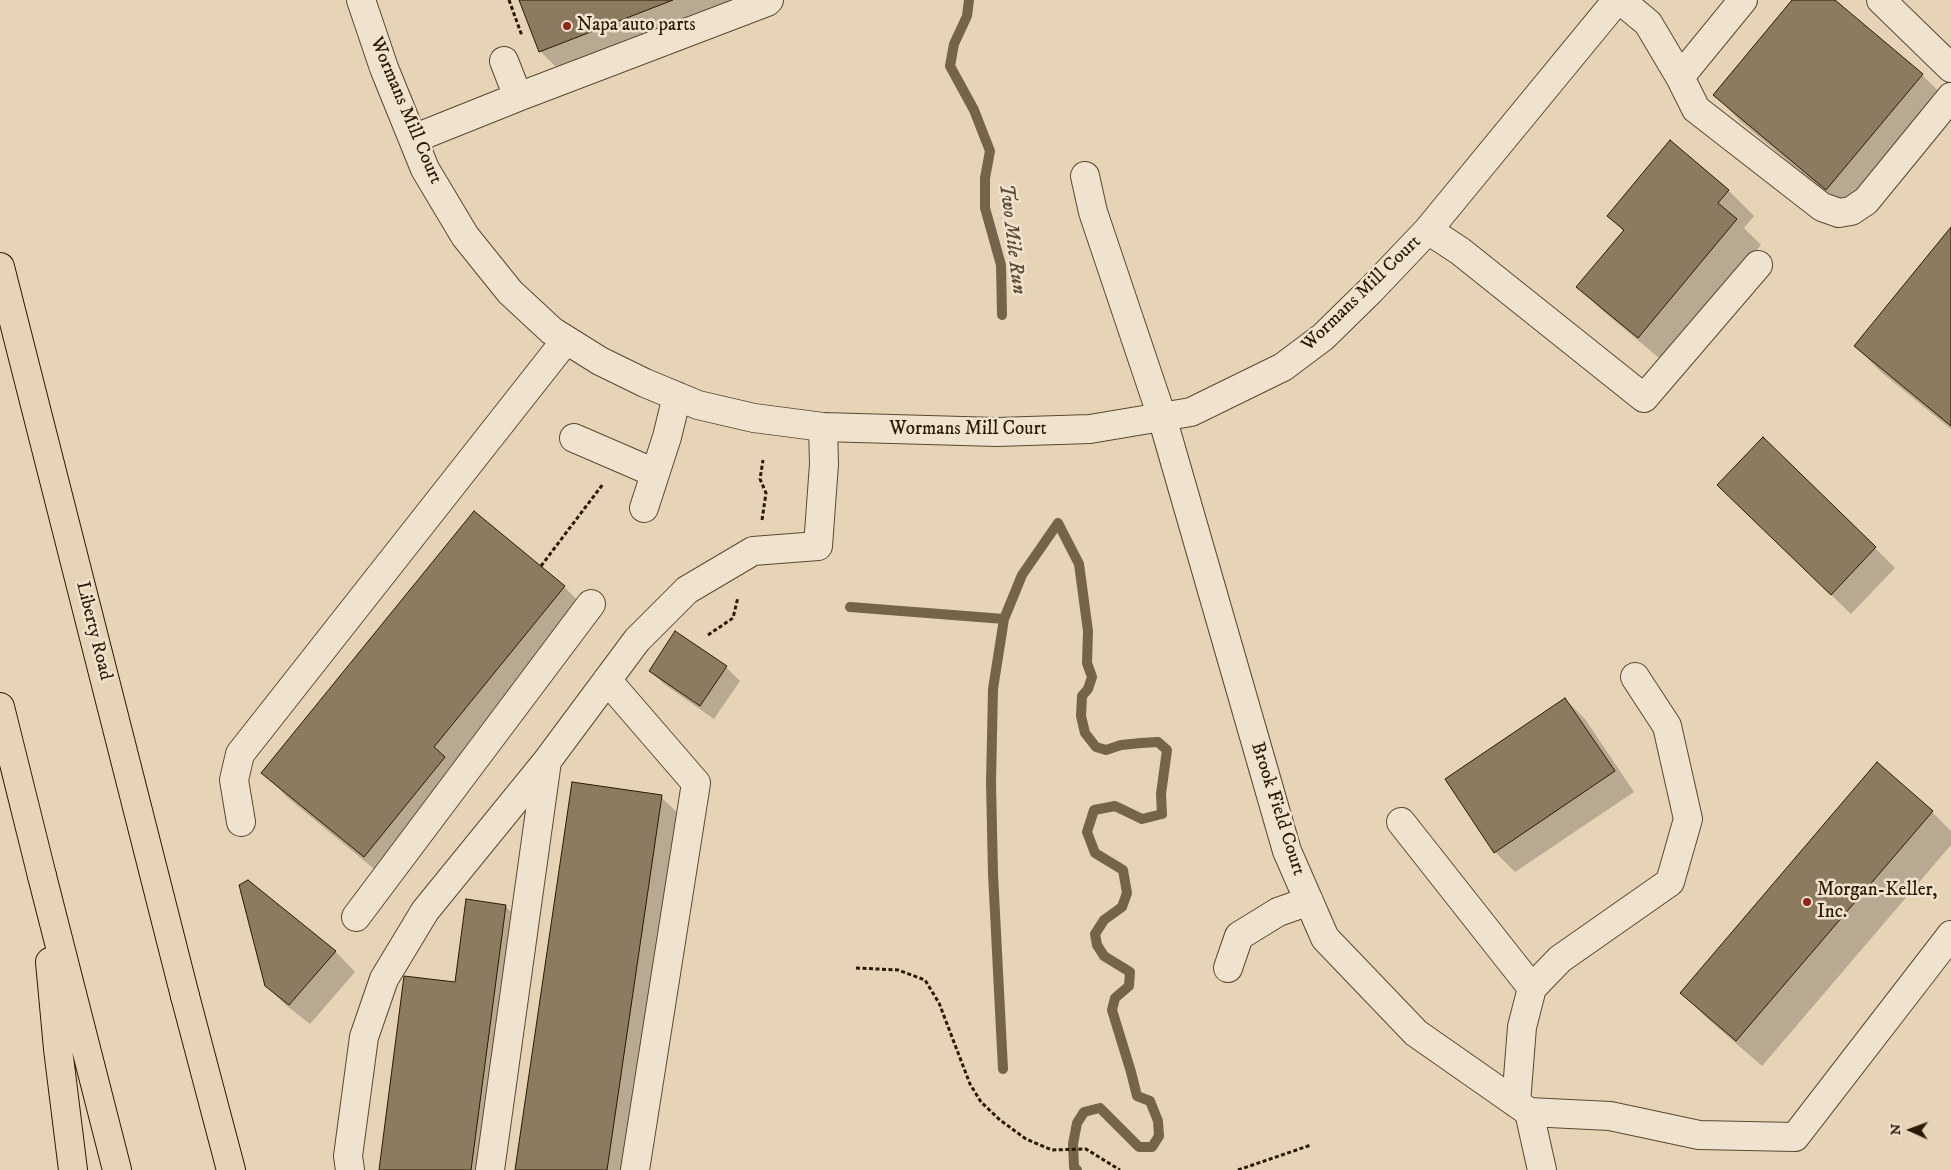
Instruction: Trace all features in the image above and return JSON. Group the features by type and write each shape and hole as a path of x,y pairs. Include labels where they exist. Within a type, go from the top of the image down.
{"main road":[{"name":"Liberty Road","path":"0,266 231,1170"},
{"path":"0,707 116,1170"},
{"path":"42,876 58,1049 73,1170"}],"street":[{"name":"Wormans Mill Court","path":"361,0 384,68 424,169 465,236 510,292 552,331 600,361 677,396 698,405 754,418 823,427 998,432 1090,430 1191,412 1283,367 1329,330 1370,291 1428,230 1619,0"},
{"path":"413,139 769,0"},
{"path":"1619,0 1648,23 1680,77 1696,109 1822,207 1839,213 1851,211 1866,201 1951,97"},
{"path":"1680,77 1743,0"},
{"path":"1881,0 1951,68"},
{"path":"504,61 518,97"},
{"name":"Brook Field Court","path":"1085,176 1093,212 1162,417 1287,851 1325,938 1416,1033 1523,1108"},
{"path":"1428,230 1460,251 1644,398 1758,265"},
{"path":"241,822 234,780 240,754 566,340"},
{"path":"644,508 667,437 677,396"},
{"path":"350,1170 348,1156 364,1036 384,979 424,911 547,760 636,640 687,590 753,551 818,546 824,464 823,427"},
{"path":"574,438 620,456 655,473"},
{"path":"356,917 591,604"},
{"path":"1542,1170 1523,1108 1522,1027 1532,988 1560,959 1670,882 1688,819 1666,726 1634,677"},
{"path":"607,680 696,783 635,1170"},
{"path":"490,1170 547,760"},
{"path":"1401,822 1532,988"},
{"path":"1228,968 1239,936 1278,912 1309,901"},
{"path":"1523,1108 1610,1116 1699,1135 1794,1137 1951,935"}],"path":[{"path":"509,0 524,42"},
{"path":"541,566 612,471 620,456"},
{"path":"856,968 898,970 925,980 940,1003 970,1084 981,1102 1000,1120 1026,1139 1052,1150 1086,1149 1120,1170"},
{"path":"1238,1170 1311,1145"}],"building":[{"name":"Napa auto parts","path":"519,0 673,0 539,52"},
{"path":"1792,0 1835,0 1923,74 1826,190 1713,95"},
{"path":"1670,140 1729,190 1718,203 1737,219 1638,338 1576,287 1624,230 1607,216"},
{"path":"1951,227 1951,426 1854,346"},
{"path":"1763,437 1876,547 1831,595 1717,485"},
{"path":"474,511 565,586 434,747 445,757 364,857 261,773"},
{"path":"675,631 727,666 700,706 649,671"},
{"path":"1565,698 1615,771 1494,853 1445,779"},
{"name":"Morgan-Keller, Inc.","path":"1877,762 1933,811 1736,1041 1680,993"},
{"path":"572,782 662,795 607,1170 515,1170"},
{"path":"248,880 336,951 289,1005 265,986 239,885"},
{"path":"466,899 506,905 471,1170 379,1170 404,976 455,982"}],"waterway":[{"name":"Two Mile Run","path":"969,0 967,16 954,44 950,66 974,110 990,151 985,178 985,208 1001,265 1002,315"},
{"name":"Two Mile Run","path":"1003,1069 993,874 991,783 993,689 1004,619 1022,575 1058,523 1079,564 1088,631 1087,663 1092,677 1088,689 1082,696 1081,716 1085,733 1096,747 1106,750 1121,745 1158,742 1167,750 1161,794 1162,814 1142,819 1115,806 1094,810 1087,832 1095,853 1123,870 1127,893 1122,907 1104,920 1095,934 1097,945 1104,956 1130,972 1129,986 1115,998 1112,1010 1137,1096 1150,1101 1158,1121 1159,1136 1152,1147 1139,1147 1100,1108 1084,1112 1077,1123 1073,1144 1074,1167 1077,1170"},
{"path":"850,607 1004,619"}],"place":[{"name":"Napa auto parts","path":"567,26"},
{"name":"Morgan-Keller, Inc.","path":"1807,902"}]}
